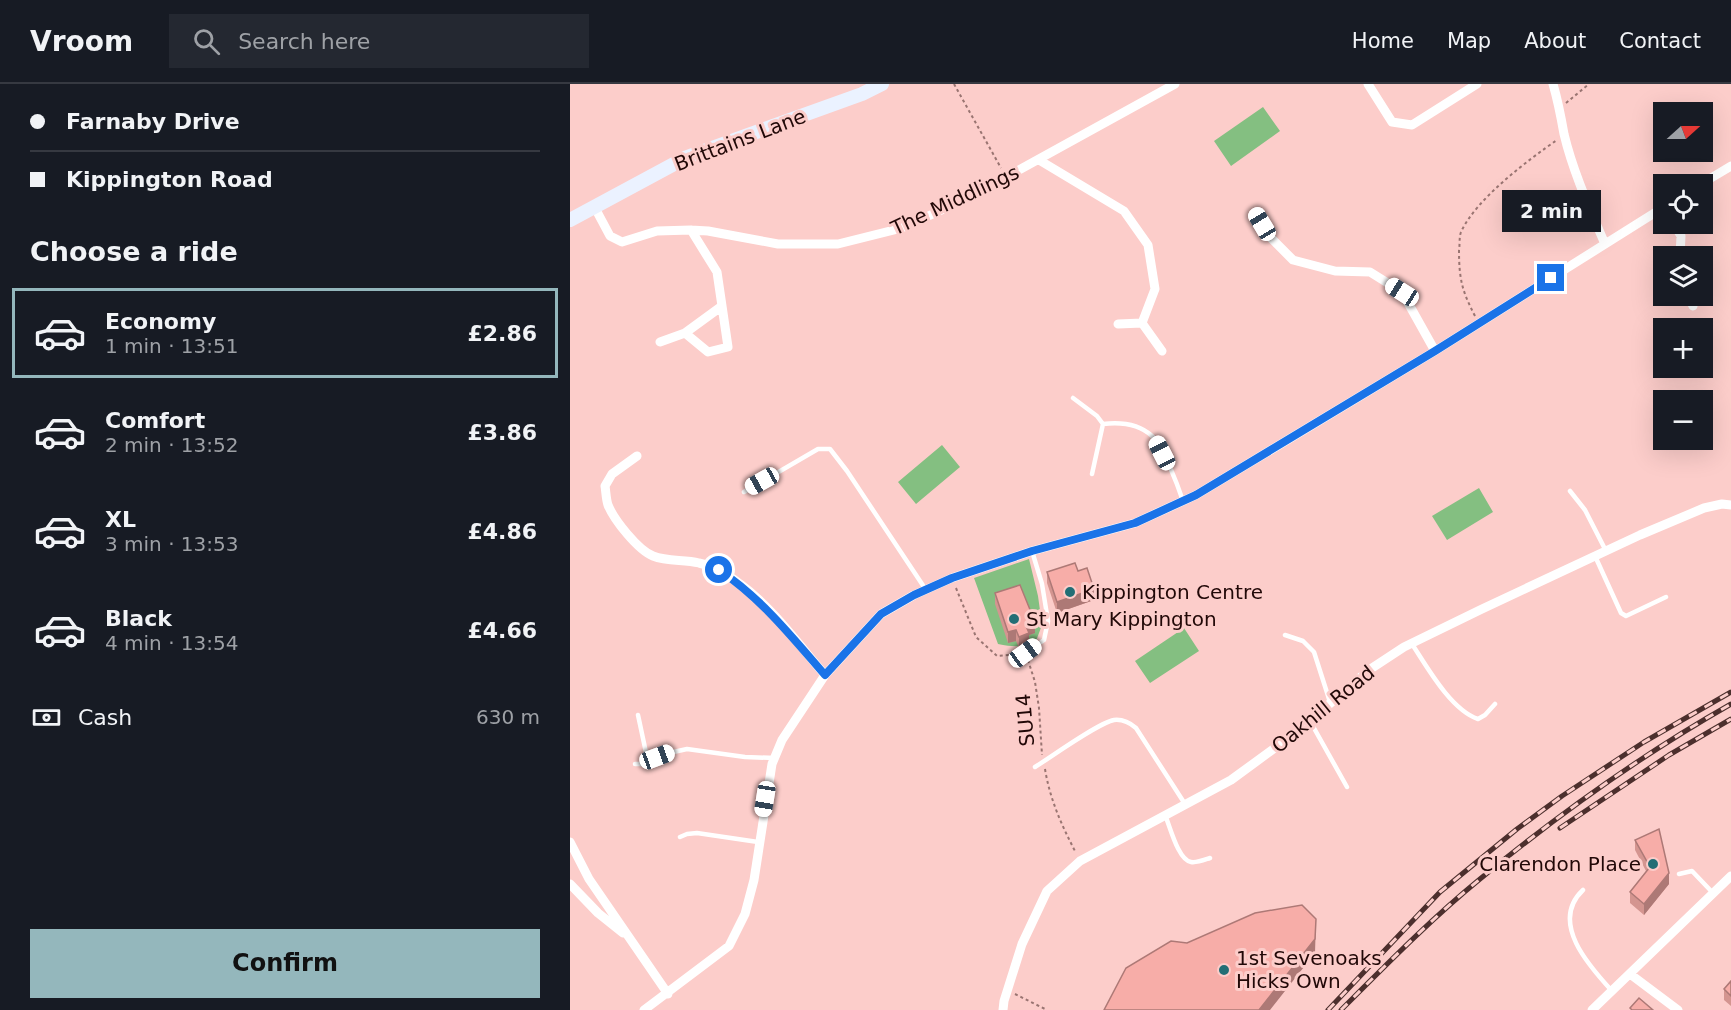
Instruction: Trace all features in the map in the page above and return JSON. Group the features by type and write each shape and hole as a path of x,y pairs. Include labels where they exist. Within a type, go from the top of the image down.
{"street":[{"name":"Brittains Lane","path":"570,220 687,157 862,94 882,84"},
{"name":"The Middlings","path":"594,206 609,237 621,242 657,231 691,230 778,244 838,244 902,228 968,198 1175,84"},
{"path":"1368,84 1392,122 1412,124 1477,84"},
{"path":"1553,84 1564,135 1580,183 1605,244"},
{"path":"1039,160 1124,211 1148,245 1155,290 1142,323"},
{"path":"1713,177 1731,166"},
{"path":"1255,213 1269,236 1293,260 1335,270 1370,272 1402,292 1435,351"},
{"path":"644,1010 729,946 745,914 754,880 765,799 782,740 825,675 881,614 952,578 1032,551 1135,523 1183,501 1435,351 1653,214"},
{"path":"685,333 708,352 728,347 717,272 691,230"},
{"path":"660,342 685,333 722,306"},
{"path":"1118,324 1142,323"},
{"path":"1142,323 1162,351"},
{"path":"637,456 612,474 605,486 608,504 619,523 636,543 652,556 698,562 728,576 780,622 825,675"},
{"name":"Oakhill Road","path":"1003,1010 1022,944 1047,891 1080,861 1231,780 1310,721 1369,670 1412,644 1594,556 1704,508 1722,504 1731,505"},
{"path":"570,842 589,879 668,994"},
{"path":"1592,1010 1731,876"},
{"path":"570,884 598,913 631,940"},
{"path":"1630,974 1678,1010"}],"lane":[{"path":"1073,398 1097,416 1103,424 1092,474"},
{"path":"1103,424 1116,422 1127,424 1155,438 1177,483 1183,501"},
{"path":"744,492 818,450 830,449 926,590"},
{"path":"1570,492 1586,510 1606,551"},
{"path":"1025,653 1044,640 1048,621 1042,584 1032,551"},
{"path":"1594,556 1621,613 1626,616 1666,597"},
{"path":"1285,635 1303,641 1314,652 1330,704"},
{"path":"1412,644 1442,688 1468,716 1478,719 1495,704"},
{"path":"638,715 648,762"},
{"path":"1035,768 1108,722 1122,720 1136,728 1186,804"},
{"path":"1310,721 1347,787"},
{"path":"635,764 642,764 669,753 687,749 745,757 775,758"},
{"path":"1165,816 1179,853 1185,859 1189,862 1210,858"},
{"path":"680,837 697,833 758,842"},
{"path":"1679,874 1692,871 1713,893"},
{"path":"1583,890 1577,895 1571,908 1572,933 1582,956 1612,991"}],"path":[{"path":"954,84 1006,177"},
{"path":"1560,108 1589,84"},
{"path":"1478,322 1465,297 1459,273 1460,233 1478,207 1531,158 1564,135"},
{"path":"952,578 976,637 997,656 1025,653"},
{"name":"SU14","path":"1025,653 1036,691 1048,788 1058,819 1080,861"},
{"path":"1007,990 1047,1010"}],"green space":[{"path":"1263,107 1280,131 1231,166 1214,141"},
{"path":"942,445 960,467 916,504 898,482"},
{"path":"1479,488 1493,512 1447,540 1432,516"},
{"path":"1029,559 1042,625 1036,641 1018,646 998,644 974,578"},
{"path":"1184,628 1199,651 1150,683 1135,661"}],"building":[{"path":"1075,563 1078,571 1087,568 1094,589 1057,602 1047,572"},
{"name":"St Mary Kippington","path":"1020,585 1035,622 1026,626 1029,633 1019,637 1016,630 1008,632 995,593"},
{"name":"Clarendon Place","path":"1659,829 1669,873 1644,904 1630,892 1650,867 1635,840"},
{"name":"1st Sevenoaks Hicks Own","path":"1302,905 1316,919 1315,939 1259,1010 1104,1010 1126,968 1171,941 1187,943 1255,913"},
{"path":"1731,981 1731,996 1724,989"},
{"path":"1639,998 1653,1010 1632,1010 1630,1008"}],"railway":[{"path":"1328,1010 1440,892 1517,829 1644,742 1731,692"},
{"path":"1341,1010 1426,926 1510,855 1571,808 1634,764 1731,704"},
{"path":"1560,828 1669,755 1731,719"}],"place":[{"name":"Kippington Centre","path":"1070,592"},
{"name":"St Mary Kippington","path":"1014,619"},
{"name":"Clarendon Place","path":"1653,864"},
{"name":"1st Sevenoaks Hicks Own","path":"1224,970"}],"route":[{"path":"719,570 742,586 780,622 825,675 881,614 914,595 952,578 1032,551 1135,523 1196,495 1551,278"}]}
